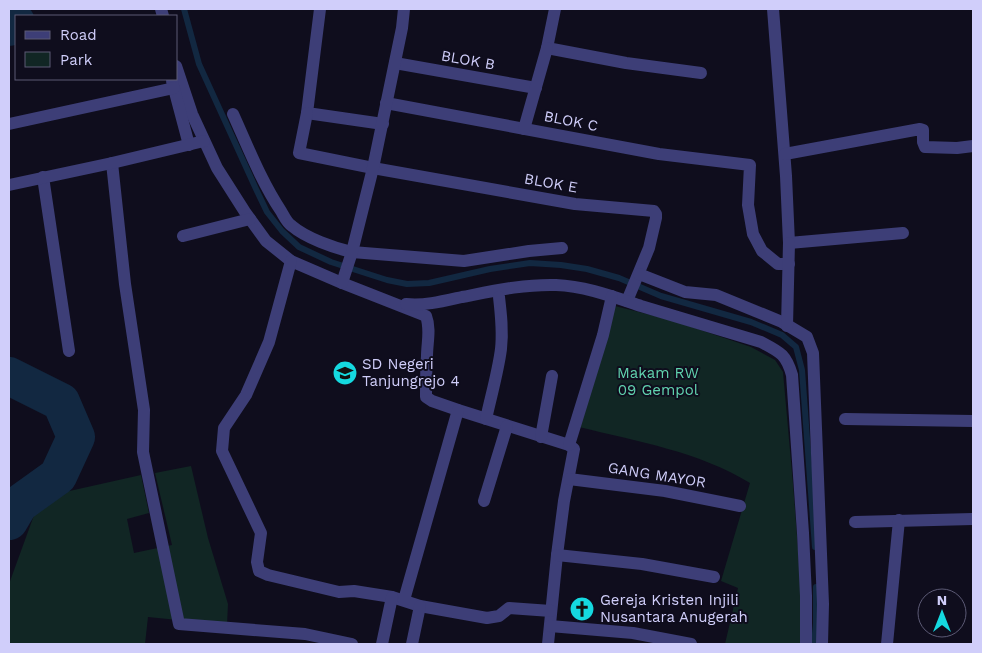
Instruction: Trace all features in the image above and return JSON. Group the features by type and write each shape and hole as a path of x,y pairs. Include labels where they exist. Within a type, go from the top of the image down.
{"street":[{"path":"320,9 307,112 299,153 373,168"},
{"path":"343,280 351,256 383,124 404,9"},
{"path":"524,129 547,48 555,9"},
{"path":"773,9 789,243 787,326"},
{"path":"547,48 626,63 702,73"},
{"name":"BLOK B","path":"394,63 536,88"},
{"path":"178,72 192,114 204,141 218,168 266,242 291,261 343,280 426,316 429,330 426,397 458,410 569,445 574,449 556,555 548,644"},
{"path":"9,124 173,83 189,145"},
{"name":"BLOK C","path":"386,104 659,154 750,165 748,205 753,234 762,251 778,264 789,264"},
{"path":"307,112 383,124"},
{"path":"233,114 260,175 291,226 351,256 464,261 562,248"},
{"path":"784,154 920,129 923,130 925,147 957,148 973,146"},
{"path":"9,185 204,141"},
{"path":"112,163 125,284 144,410 143,452 179,624 306,634 352,644"},
{"name":"BLOK E","path":"373,168 575,204 654,211 656,218 649,248 638,276"},
{"path":"43,177 69,351"},
{"path":"183,236 250,219"},
{"path":"789,243 903,233"},
{"path":"291,261 269,342 246,395 224,428 222,451 261,533 257,562 259,571 268,575 339,592 354,591 398,599 420,606 487,618 499,616 509,608 551,611"},
{"path":"629,297 638,276 685,292 716,295 787,326 807,337 813,352 823,604 822,644"},
{"path":"391,302 413,305 428,304 496,290 558,285 612,296 629,297 761,342 780,352 789,364 792,375 804,542 806,644"},
{"path":"569,445 603,335 612,296"},
{"path":"486,419 501,348 502,325 499,297"},
{"path":"791,369 813,369"},
{"path":"541,437 552,376"},
{"path":"382,644 458,410"},
{"path":"845,419 973,421"},
{"path":"484,501 507,426"},
{"name":"GANG MAYOR","path":"569,479 665,491 740,506"},
{"path":"855,522 973,519"},
{"path":"887,644 899,520"},
{"path":"556,555 642,564 714,577"},
{"path":"412,644 420,606"},
{"path":"550,626 633,633 691,644"}],"green space":[{"name":"Makam RW 09 Gempol","path":"615,306 671,320 751,347 775,360 783,372 802,601 801,644 725,644 738,588 721,581 750,483 731,472 689,455 579,427"},
{"path":"191,466 208,538 228,604 227,625 148,617 145,644 9,644 9,584 37,507 65,492 141,475 149,513 127,519 134,553 172,545 155,473"}],"waterway":[{"path":"184,9 199,64 267,212 282,231 299,247 331,262 387,280 407,284 429,283 490,269 530,263 587,269 619,278 661,296 751,322 782,335 796,347 802,370 815,547"},
{"path":"9,27 15,23"},
{"path":"9,376 61,402 76,437 58,476 19,504 9,521"},
{"path":"814,644 816,587"}],"place":[{"name":"SD Negeri Tanjungrejo 4","path":"345,373"},
{"name":"Gereja Kristen Injili Nusantara Anugerah","path":"582,609"}]}
